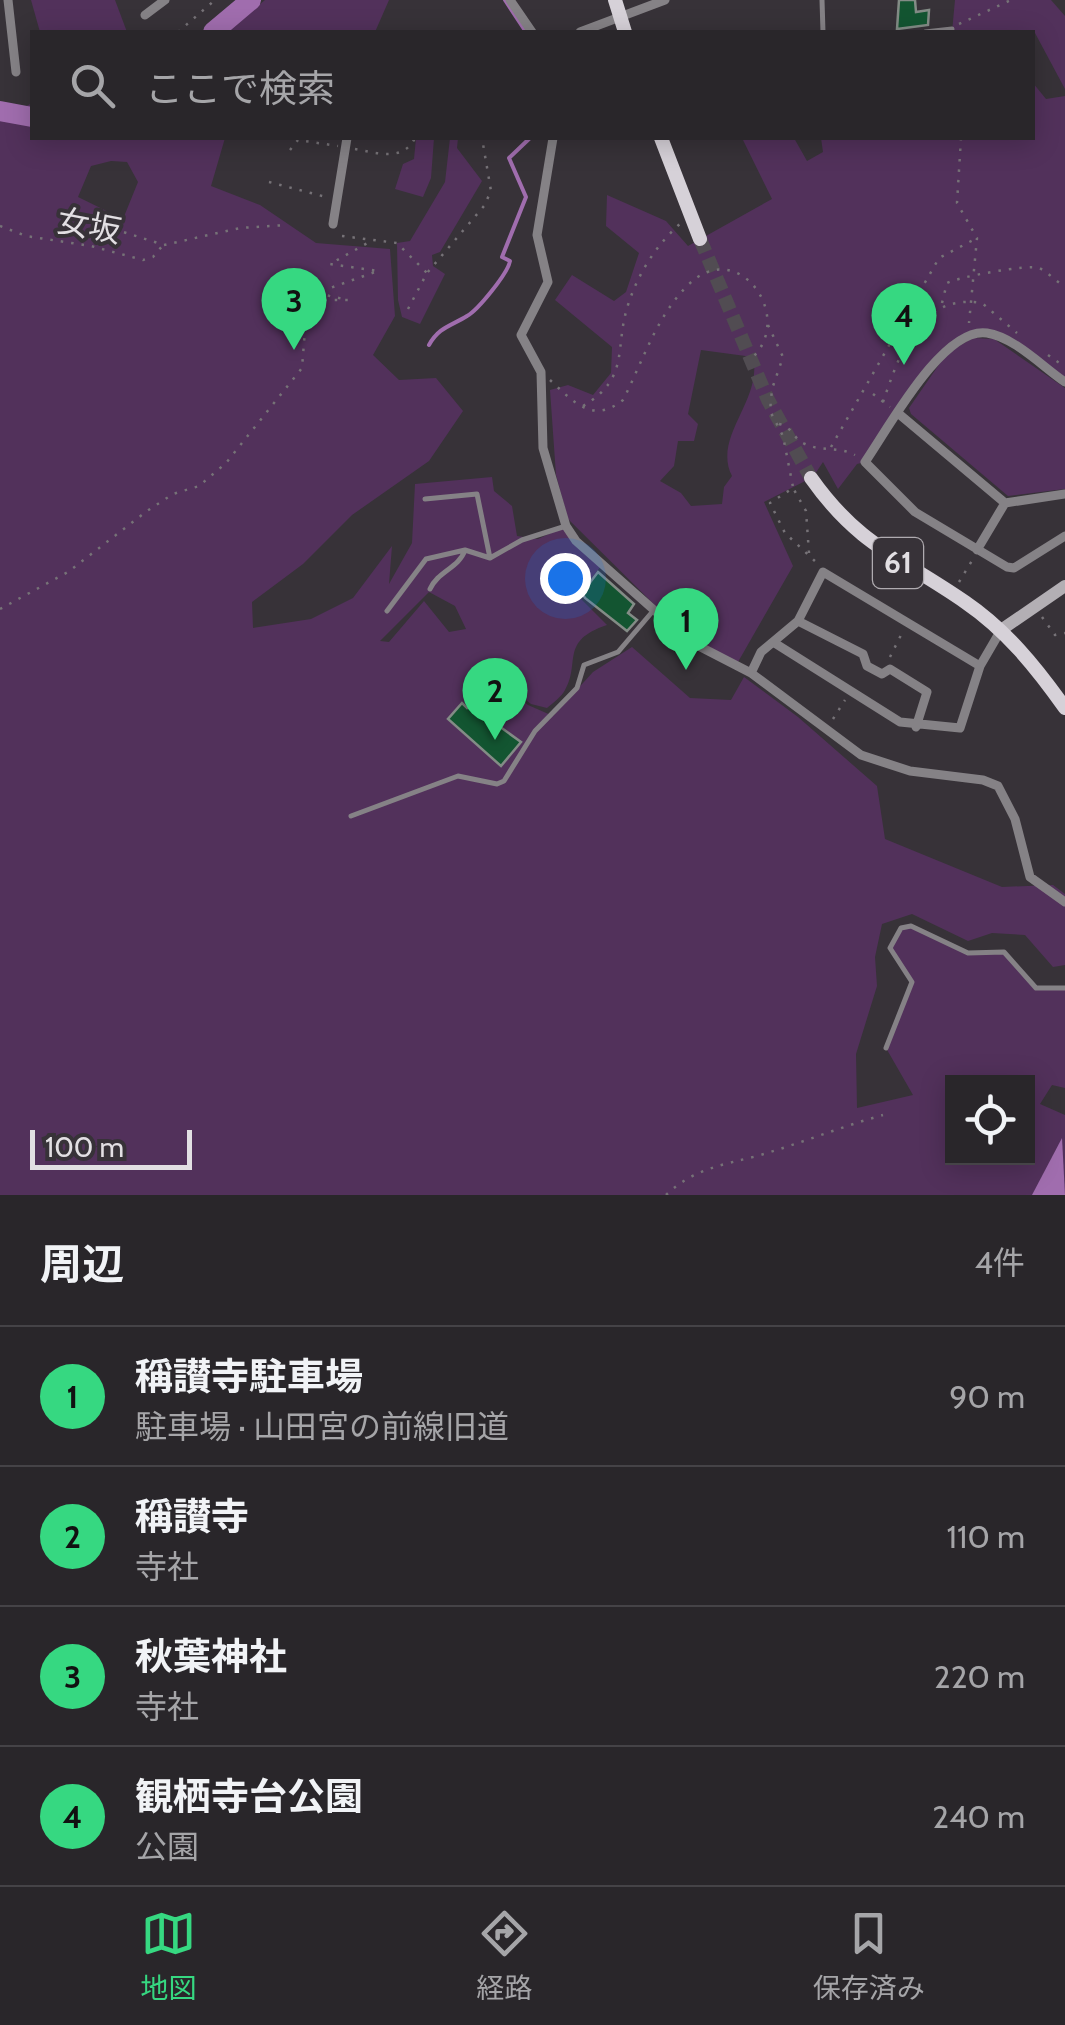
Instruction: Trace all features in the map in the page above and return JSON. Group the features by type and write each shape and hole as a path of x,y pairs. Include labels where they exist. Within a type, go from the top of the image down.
{"main road":[{"path":"615,0 624,30"},
{"path":"661,140 700,239"},
{"name":"61","path":"810,478 829,504 870,545 947,590 1001,630 1065,708"}],"street":[{"path":"8,0 16,72"},
{"path":"145,15 165,0"},
{"path":"510,0 531,30"},
{"path":"585,30 665,0"},
{"path":"553,140 537,235 548,282 521,336 540,372 543,448 566,526 600,566 653,612 706,652 751,673 861,755 910,771 983,780 998,786 1015,818 1030,876 1065,902"},
{"path":"333,224 346,142"},
{"path":"1065,382 1003,338 990,333 969,334 944,348 864,462 915,512 1014,568 1065,536"},
{"path":"899,414 1005,503 1065,494"},
{"path":"978,550 1005,503"},
{"path":"751,673 761,652 798,621 823,572 980,666"},
{"path":"773,642 849,693 916,727 960,728 980,666 1001,630 1065,586"},
{"path":"798,621 863,654 866,666 882,674 890,669 927,692 916,727"}],"lane":[{"path":"822,0 824,30"},
{"path":"943,30 952,29"},
{"path":"425,499 477,494 490,558"},
{"path":"388,611 426,559 466,550 490,558 522,540 566,526"},
{"path":"430,588 436,576 451,568 466,550"},
{"path":"351,816 458,776 497,784 504,781 535,730 577,688 584,665 618,652 653,612"},
{"path":"886,1048 912,982 890,948 901,928 911,926 968,952 1004,952 1036,988 1065,988"}],"path":[{"path":"180,30 215,0"},
{"path":"952,29 1011,0"},
{"path":"290,150 298,140 346,142 392,156 409,149 414,140"},
{"path":"408,309 427,273 471,226 490,191 482,140"},
{"path":"961,140 957,203 977,238 970,278 969,334"},
{"path":"269,182 336,200"},
{"path":"582,407 600,396 616,373 629,301 647,263 668,234 691,216"},
{"path":"114,229 164,245 240,228 286,225"},
{"name":"女坂","path":"0,226 26,236 91,246 144,260 164,245"},
{"path":"342,236 406,248 427,273"},
{"path":"831,447 938,258 977,238"},
{"path":"295,341 303,300 348,300 316,293 378,271 330,264 373,240"},
{"path":"942,304 947,283 1028,267 1040,268 1065,286"},
{"path":"540,372 569,401 601,412 623,400 660,322 698,276 725,268 751,278 759,288 767,323 784,356 772,389 770,411 782,436 794,488 806,511 809,553"},
{"path":"0,609 68,572 147,511 173,494 199,486 226,463 302,368 306,317 298,321"},
{"path":"753,357 762,348 767,323"},
{"path":"874,394 899,414"},
{"path":"775,424 787,426 808,446 831,447 852,454"},
{"path":"794,488 770,504 785,533 809,553 823,572"},
{"path":"958,583 978,550"},
{"path":"1041,615 1055,636 1065,633"},
{"path":"885,666 908,623"},
{"path":"835,716 849,693"},
{"path":"666,1195 700,1171 724,1161 755,1156 882,1115"}],"shaded area":[{"path":"31,0 115,0 126,30 39,30"},
{"path":"265,0 389,0 376,30 229,30"},
{"path":"955,0 1051,0 1065,16 1065,89 1035,30 952,30"},
{"path":"1035,85 1046,99 1065,96 1065,382 990,333 955,340 865,462 857,464 838,489 823,462 813,477 764,502 793,566 738,662 687,637 568,519 556,475 550,390 568,385 593,395 611,373 612,347 555,300 572,275 614,301 626,292 639,253 606,226 607,195 666,221 688,246 772,199 743,140 795,140 807,161 823,152 821,140 1035,140","holes":["701,350 753,357 754,373 728,447 732,476 724,487 722,504 691,506 681,493 660,481 674,466 678,441 694,441 698,424 688,414"]},
{"path":"30,104 30,140 224,140 211,186 260,205 316,243 390,249 395,316 373,355 399,380 436,378 463,411 429,461 352,515 303,564 252,602 253,628 311,619 353,598 392,546 389,584 412,543 415,484 492,477 494,491 512,506 517,536 538,539 566,526 601,566 578,596 607,625 592,631 577,645 569,680 555,702 547,708 531,704 485,669 528,705 553,716 593,672 632,647 690,698 731,700 744,677 798,717 877,786 885,839 1002,887 1053,885 1065,894 1065,965 1053,967 1025,935 992,933 968,941 912,914 882,924 875,957 877,986 856,1054 857,1108 913,1095 886,1048 912,982 890,948 901,928 911,926 968,953 1004,952 1036,987 1065,988 1065,1088 1052,1085 1040,1104 1065,1115 1065,1195 0,1195 0,120","holes":["127,162 138,182 123,219 78,197 91,166","429,592 455,606 466,629 449,632 424,601 389,642 380,641"]},
{"path":"416,140 434,140 431,178 423,197 395,189 403,164 414,159"},
{"path":"450,140 458,140 457,148 482,181 440,252 432,255 433,266 445,274 420,324 402,317 397,243 410,241 445,182"},
{"path":"973,338 994,339 1065,388 1065,489 1008,496 911,414 909,408 947,353"},
{"path":"1062,1138 1065,1195 1032,1195"}],"building":[{"path":"899,0 915,0 916,12 929,10 928,25 897,29"},
{"path":"598,572 634,604 628,613 637,620 627,631 582,593"},
{"path":"486,686 507,703 492,721 521,742 501,766 448,719 462,703 467,708"}],"waterway":[{"path":"215,30 251,0"},
{"path":"505,0 525,30"},
{"path":"0,111 30,117"},
{"path":"429,345 441,331 478,307 508,267 510,261 502,257 526,197 509,158 528,140"}],"tunnel":[{"path":"700,239 768,400 811,478"}],"place":[{"name":"秋葉神社","path":"294,350"},
{"name":"観栖寺台公園","path":"904,365"},
{"name":"稱讃寺駐車場","path":"686,670"},
{"name":"稱讃寺","path":"495,740"}]}
